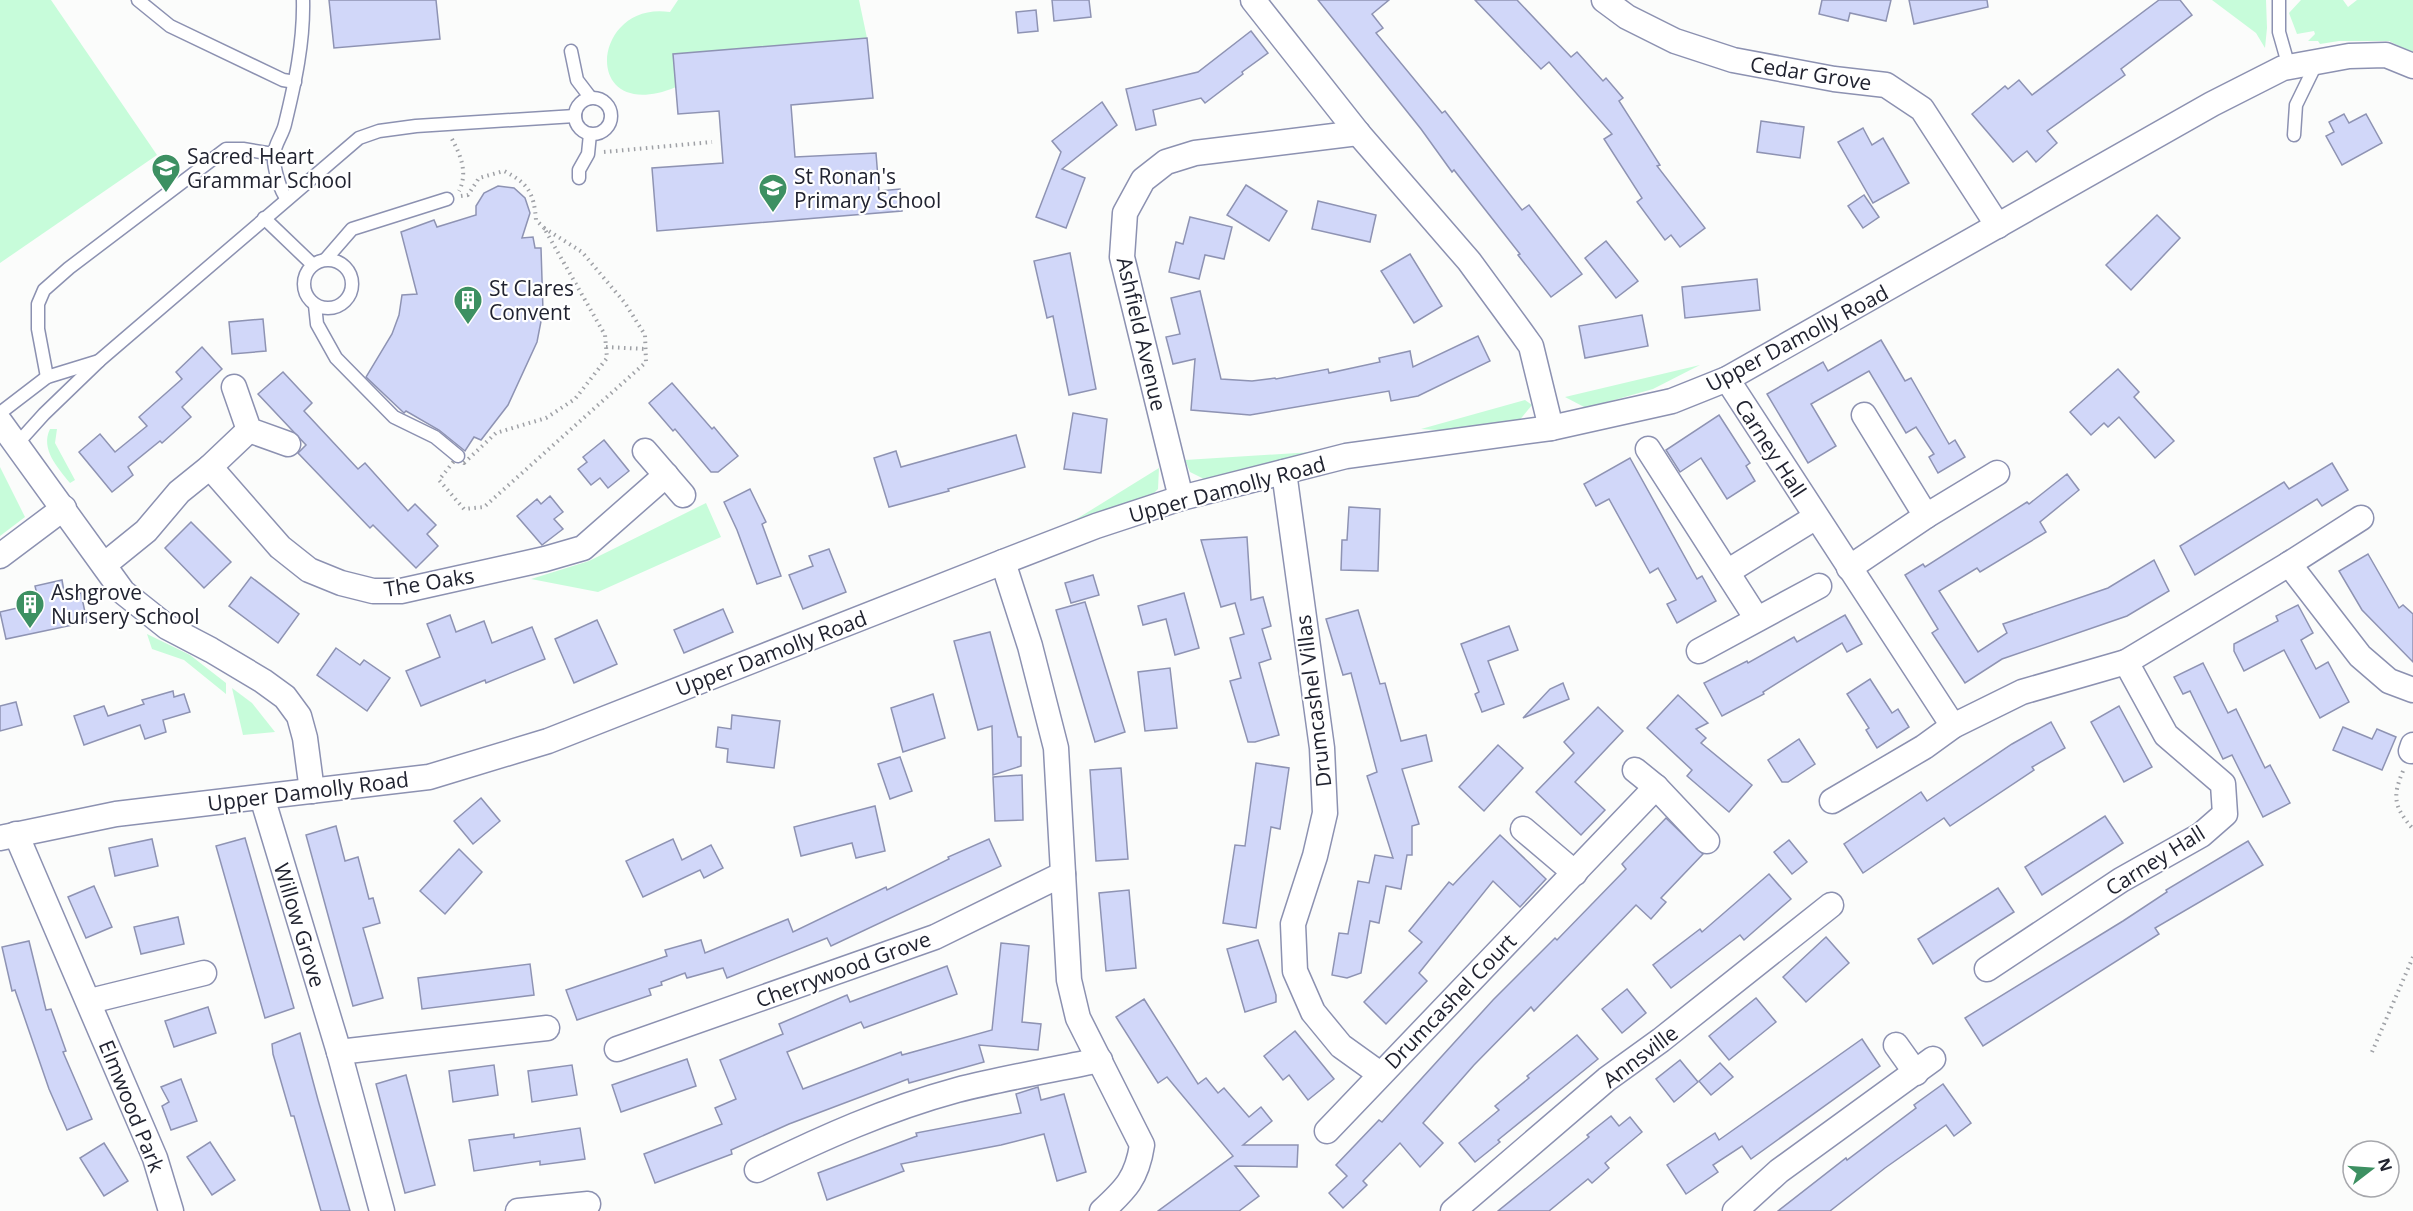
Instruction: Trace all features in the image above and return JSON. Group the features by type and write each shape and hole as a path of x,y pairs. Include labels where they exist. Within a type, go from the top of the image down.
{"street":[{"path":"1253,0 1358,134 1469,261 1531,346 1551,428"},
{"name":"Cedar Grove","path":"1604,0 1627,17 1675,41 1733,60 1826,78 1886,85 1922,109 1998,226"},
{"name":"Upper Damolly Road","path":"8,836 116,814 429,777 548,741 1096,526 1182,498 1346,456 1551,428 1672,401 1727,379 2212,104 2283,68 2349,56 2386,55 2413,66"},
{"name":"Ashfield Avenue","path":"1182,498 1122,257 1125,213 1143,180 1166,162 1195,153 1358,134"},
{"name":"Carney Hall","path":"1727,379 1953,726"},
{"path":"234,387 249,430"},
{"path":"1864,416 1926,516"},
{"path":"0,422 123,592 167,627 211,650 285,697 299,716 305,738 312,791"},
{"path":"249,430 288,444"},
{"path":"104,565 146,531 179,492 210,467 249,430"},
{"path":"1648,449 1757,619"},
{"path":"645,450 683,495"},
{"name":"The Oaks","path":"210,467 280,547 309,570 340,583 373,591 401,591 545,559 583,548 666,475"},
{"name":"Drumcashel Villas","path":"1284,472 1322,748 1325,813 1315,856 1293,924 1295,971 1313,1012 1341,1046 1380,1074"},
{"path":"1849,568 1926,516 1997,473"},
{"path":"0,556 64,508"},
{"name":"Carney Hall","path":"1727,572 1816,517"},
{"path":"1832,801 1924,747 1953,726 2022,692 2126,662 2361,518"},
{"path":"1003,562 1030,646 1056,748 1069,980 1078,1018 1142,1145 1139,1165 1125,1189 1102,1211"},
{"path":"2289,564 2360,656 2389,681 2413,690"},
{"path":"1699,651 1819,586"},
{"name":"Carney Hall","path":"1987,969 2121,880 2201,835 2225,814 2223,784 2166,735 2126,662"},
{"path":"1635,770 1656,787 1707,841"},
{"name":"Drumcashel Court","path":"1327,1131 1656,787"},
{"name":"Willow Grove","path":"262,797 339,1052 382,1211"},
{"path":"1523,829 1575,873"},
{"name":"Elmwood Park","path":"8,836 90,1001 155,1158 171,1211"},
{"name":"Cherrywood Grove","path":"617,1049 935,937 1064,874"},
{"name":"Annsville","path":"1453,1211 1607,1079 1661,1040 1831,905"},
{"path":"90,1001 204,973"},
{"path":"339,1052 547,1028"},
{"path":"1735,1211 1779,1171 1924,1066 1896,1045"},
{"path":"757,1170 852,1126 895,1109 957,1090 1100,1060"},
{"path":"518,1211 588,1204"}],"lane":[{"path":"138,0 170,26 283,80 295,82"},
{"path":"286,199 281,192 273,154 285,128 295,82 304,24 303,0"},
{"path":"2279,0 2279,32 2289,67"},
{"path":"571,51 577,80 590,97"},
{"path":"2294,135 2296,105 2318,62"},
{"path":"590,97 602,99 612,113 610,124 606,129 590,134 579,127 575,116 579,104 590,97"},
{"path":"16,445 44,414 100,360 359,138 379,131 444,123 575,116"},
{"path":"579,178 579,170 588,154 590,134"},
{"path":"47,377 38,329 38,304 44,290 69,268 226,149 273,154"},
{"path":"326,259 341,262 351,274 352,290 344,303 329,308 315,304 305,293 304,277 312,264 326,259 352,230 447,199"},
{"path":"264,218 312,264"},
{"path":"315,304 317,324 336,358 394,417 435,438 458,456"},
{"path":"0,414 47,377 100,360"}],"path":[{"path":"444,123 463,160 460,190 447,199"},
{"path":"588,154 712,142"},
{"path":"447,199 468,195 479,178 504,171 520,179 534,198 536,220 544,228 582,252 625,303 645,334 646,362 484,507 464,509 439,480 458,456 464,463 496,433 546,418 575,399 607,358 605,335 544,228"},
{"path":"606,347 645,350"},
{"path":"2412,748 2394,791 2401,816 2413,829"},
{"path":"2372,1052 2413,957"}],"green space":[{"path":"0,0 51,0 157,155 0,263"},
{"path":"678,0 859,0 867,38 673,54 676,87 645,95 623,90 611,78 607,60 611,41 624,24 643,13 670,12"},
{"path":"2212,0 2266,0 2265,48 2256,33"},
{"path":"2301,0 2343,0 2348,7 2357,0 2413,0 2413,53 2389,41 2339,41 2320,44 2318,41 2308,41 2315,34 2314,31 2297,34 2289,13"},
{"path":"1700,365 1653,389 1586,408 1565,397"},
{"path":"1525,400 1532,405 1518,422 1483,433 1421,429"},
{"path":"50,429 57,429 55,443 75,480 70,483 56,465 49,451 47,436"},
{"path":"1328,451 1210,482 1190,472 1185,460"},
{"path":"0,467 25,517 0,536"},
{"path":"1159,468 1158,489 1150,497 1062,528"},
{"path":"706,503 721,537 598,592 531,579 589,561"},
{"path":"147,634 190,655 226,683 226,694 184,660 152,649"},
{"path":"232,688 252,703 275,732 243,735"}],"building":[{"path":"329,0 436,0 440,39 334,48"},
{"path":"1052,0 1089,0 1091,17 1054,21"},
{"path":"1318,0 1389,0 1372,14 1383,28 1376,33 1442,113 1445,111 1522,210 1529,205 1582,274 1551,297 1518,255 1520,254 1454,170 1452,172 1421,129"},
{"path":"1475,0 1517,0 1571,57 1577,52 1603,81 1606,78 1623,98 1619,101 1660,165 1657,166 1705,228 1680,247 1671,235 1665,240 1637,202 1642,198 1604,139 1612,134 1549,62 1541,69"},
{"path":"1822,0 1891,0 1886,21 1850,13 1848,21 1819,14"},
{"path":"1909,0 1987,0 1988,7 1914,24"},
{"path":"2159,0 2180,0 2192,15 2121,69 2125,75 2047,131 2057,143 2036,162 2027,151 2013,162 1972,114 2005,86 2008,89 2019,80 2032,95"},
{"path":"1036,10 1038,31 1018,33 1016,12"},
{"path":"1251,31 1268,53 1205,103 1201,98 1153,110 1156,125 1136,130 1126,89 1198,72"},
{"name":"St Ronan's Primary School","path":"867,38 873,98 791,105 795,157 876,153 879,191 900,189 902,211 657,231 652,168 723,163 719,111 678,114 673,54"},
{"path":"1102,102 1117,125 1062,169 1085,178 1066,228 1036,217 1061,152 1052,141"},
{"path":"2344,114 2349,123 2366,114 2382,143 2342,165 2326,136 2334,132 2329,122"},
{"path":"1761,121 1804,127 1800,158 1757,152"},
{"path":"1863,128 1872,145 1883,138 1909,183 1873,203 1838,142"},
{"path":"1246,185 1287,211 1269,241 1227,215"},
{"name":"St Clares Convent","path":"498,186 514,188 525,198 530,213 522,238 533,237 535,248 541,248 543,311 537,342 508,405 481,440 474,437 465,451 439,430 406,411 404,413 366,377 392,334 399,315 402,295 417,294 401,232 434,220 437,227 476,215 476,206 484,193"},
{"path":"1864,195 1879,217 1863,228 1848,206"},
{"path":"1318,201 1376,215 1370,242 1312,229"},
{"path":"2157,215 2180,238 2131,290 2106,265"},
{"path":"1190,217 1232,227 1224,259 1205,255 1199,279 1169,272 1176,242 1183,244"},
{"path":"1606,241 1638,281 1616,298 1585,258"},
{"path":"1070,253 1096,389 1069,395 1053,316 1047,318 1034,261"},
{"path":"1410,254 1442,306 1414,323 1381,271"},
{"path":"1757,279 1760,310 1685,318 1682,287"},
{"path":"1200,291 1221,379 1252,381 1276,379 1328,369 1329,373 1380,362 1379,358 1410,351 1413,367 1478,336 1490,361 1418,396 1391,401 1389,391 1250,415 1191,410 1195,359 1173,364 1166,337 1180,334 1171,298"},
{"path":"1642,315 1648,346 1585,358 1579,326"},
{"path":"263,319 266,351 232,354 229,322"},
{"path":"1881,340 1905,381 1911,378 1949,444 1955,440 1965,457 1938,473 1929,457 1934,454 1916,427 1906,433 1869,371 1811,404 1836,446 1808,463 1767,394 1823,362 1828,371"},
{"path":"202,347 222,369 182,407 191,417 162,443 160,441 128,467 133,475 112,492 79,452 100,434 115,452 147,426 139,417 182,379 176,372"},
{"path":"2118,369 2139,392 2134,397 2174,441 2155,458 2119,417 2108,427 2104,423 2091,435 2070,412"},
{"path":"283,372 312,403 304,411 358,469 365,463 408,511 415,504 436,525 427,534 438,546 416,568 373,525 370,528 298,453 306,445 258,394"},
{"path":"672,383 738,456 718,472 711,472 675,429 673,431 649,403"},
{"path":"1073,413 1107,419 1101,473 1064,469"},
{"path":"1719,415 1750,463 1746,466 1755,481 1727,499 1701,458 1680,472 1666,450"},
{"path":"1016,435 1025,467 889,507 874,458 896,451 901,467"},
{"path":"604,440 629,471 608,488 600,478 591,485 578,469 587,462 583,457"},
{"path":"1630,458 1697,579 1702,576 1716,601 1677,623 1667,604 1676,600 1658,568 1650,573 1609,499 1596,506 1584,484"},
{"path":"2332,463 2348,490 2322,506 2317,499 2195,575 2180,546 2284,482 2289,489"},
{"path":"2067,474 2079,490 2040,522 2046,532 1980,572 1977,568 1939,591 1978,652 2007,633 2003,624 2108,588 2154,560 2169,591 2127,616 2002,659 1965,683 1932,633 1938,629 1905,575 1923,564 1925,567 2027,502 2029,504"},
{"path":"750,489 766,522 762,524 781,576 757,584 724,502"},
{"path":"550,496 563,512 554,519 563,529 542,545 517,516 537,499 541,504"},
{"path":"1349,507 1380,509 1378,571 1341,570 1342,540 1347,540"},
{"path":"191,522 231,562 204,588 165,548"},
{"path":"1247,537 1251,600 1263,597 1271,626 1262,629 1271,659 1259,663 1279,735 1255,742 1248,742 1230,681 1241,678 1230,638 1244,634 1235,603 1221,607 1201,540"},
{"path":"829,549 846,592 803,609 789,575 813,566 809,556"},
{"path":"2368,554 2399,608 2403,605 2413,614 2413,662 2362,610 2339,571"},
{"path":"1093,575 1099,595 1071,603 1065,583"},
{"path":"251,577 299,614 278,643 229,606"},
{"name":"Ashgrove Nursery School","path":"62,580 65,597 81,593 87,622 6,639 0,612 39,603 35,586"},
{"path":"1184,593 1199,648 1175,655 1166,619 1143,625 1138,606"},
{"path":"1085,602 1125,732 1095,742 1056,610"},
{"path":"2298,605 2313,633 2301,640 2316,669 2328,662 2349,702 2320,718 2284,650 2244,671 2234,651 2234,644 2278,621 2276,616"},
{"path":"723,609 733,632 684,653 674,630"},
{"path":"1358,610 1380,684 1385,683 1401,741 1426,735 1432,761 1402,769 1419,824 1412,826 1412,855 1407,855 1401,889 1386,886 1379,923 1370,921 1361,973 1347,978 1332,975 1339,933 1348,934 1358,881 1369,883 1375,855 1393,858 1367,776 1377,772 1351,673 1343,675 1326,619"},
{"path":"450,615 456,632 484,621 492,643 532,627 545,659 421,706 406,671 440,657 427,624"},
{"path":"1845,615 1862,644 1847,652 1842,643 1763,692 1764,694 1722,716 1704,683 1747,661 1748,663 1794,637 1797,642"},
{"path":"597,620 617,664 574,683 555,639"},
{"path":"1509,626 1518,650 1488,661 1504,704 1482,712 1475,694 1479,692 1461,644"},
{"path":"990,632 1018,737 1021,737 1021,766 993,775 992,726 978,730 954,641"},
{"path":"336,648 360,665 364,660 390,678 367,711 317,675"},
{"path":"2203,663 2228,713 2236,709 2265,768 2270,765 2290,803 2263,817 2232,755 2223,759 2190,691 2183,694 2174,677"},
{"path":"1170,668 1177,728 1145,731 1138,672"},
{"path":"1870,679 1892,713 1898,709 1909,727 1877,748 1866,730 1869,728 1847,694"},
{"path":"1563,683 1569,699 1523,718 1550,689"},
{"path":"173,691 174,697 184,694 190,712 163,720 166,732 145,739 140,725 84,745 74,716 104,706 108,716 144,704 142,700"},
{"path":"933,694 945,738 903,752 891,708"},
{"path":"1678,695 1708,723 1696,729 1706,738 1701,743 1752,785 1729,812 1687,776 1692,770 1647,728"},
{"path":"16,702 22,725 0,731 0,706"},
{"path":"2119,706 2152,767 2124,782 2091,722"},
{"path":"1598,707 1623,731 1575,782 1605,810 1581,835 1536,792 1574,753 1564,742"},
{"path":"732,715 780,721 774,768 727,762 728,749 716,747 718,727 731,729"},
{"path":"2051,722 2065,748 2032,767 2034,770 1950,826 1944,818 1863,873 1844,844 1921,792 1927,801 2012,744"},
{"path":"2343,727 2372,739 2377,729 2396,737 2382,770 2333,750"},
{"path":"1799,739 1815,764 1788,782 1782,782 1768,760"},
{"path":"1498,745 1523,768 1484,811 1459,787"},
{"path":"900,757 912,791 890,799 878,764"},
{"path":"1256,763 1289,768 1280,829 1271,827 1256,928 1223,923 1235,845 1245,846"},
{"path":"1121,768 1128,859 1096,861 1090,770"},
{"path":"1022,775 1023,820 995,821 993,777"},
{"path":"481,798 500,821 473,844 454,821"},
{"path":"875,806 885,851 856,858 852,843 801,856 794,827"},
{"path":"2105,816 2123,843 2042,895 2025,867"},
{"path":"1666,818 1703,854 1661,898 1666,902 1651,919 1636,905 1534,1011 1531,1007 1474,1065 1423,1123 1443,1143 1420,1167 1400,1143 1363,1181 1367,1185 1343,1208 1329,1193 1347,1176 1336,1165 1379,1120 1382,1122 1493,1000 1555,938 1557,940 1626,869 1622,864"},
{"path":"336,826 345,861 358,857 369,899 373,898 380,923 363,928 383,998 353,1006 306,835"},
{"path":"1500,835 1546,879 1520,907 1493,881 1419,973 1427,981 1386,1024 1364,1002 1422,942 1409,931 1449,882 1453,885"},
{"path":"245,838 294,1008 265,1018 216,846"},
{"path":"152,839 158,866 115,876 109,848"},
{"path":"673,839 682,860 711,845 723,868 704,878 700,870 643,897 626,861"},
{"path":"989,839 1001,866 831,946 827,938 727,978 723,968 687,978 685,973 649,989 651,995 577,1020 566,990 667,956 665,950 701,940 705,953 788,919 793,932 886,887 887,890 949,859 948,857"},
{"path":"1789,840 1807,862 1792,874 1774,852"},
{"path":"2248,841 2263,865 2155,928 2159,934 1983,1046 1965,1018 2123,921 2167,892 2166,890"},
{"path":"459,849 482,872 445,914 420,891"},
{"path":"1769,874 1791,899 1744,940 1740,935 1671,988 1653,965 1700,929 1702,932"},
{"path":"94,886 112,927 86,938 68,897"},
{"path":"1998,888 2014,912 1933,964 1918,939"},
{"path":"1129,890 1136,968 1106,971 1099,893"},
{"path":"178,917 184,944 141,954 134,927"},
{"path":"1826,937 1849,963 1806,1002 1783,977"},
{"path":"1258,940 1276,995 1276,1002 1245,1012 1227,949"},
{"path":"29,941 46,1010 51,1009 66,1051 63,1052 92,1119 67,1130 49,1089 15,990 12,991 2,947"},
{"path":"1001,943 1029,946 1022,1022 1041,1024 1038,1050 979,1045 984,1062 909,1083 908,1079 789,1124 731,1150 732,1154 655,1183 644,1154 722,1124 715,1108 736,1099 720,1060 783,1034 779,1024 847,995 850,1002 947,966 957,994 864,1028 861,1022 787,1052 803,1089 901,1052 902,1055 992,1030"},
{"path":"530,964 534,995 422,1009 418,978"},
{"path":"1627,989 1646,1013 1622,1033 1602,1009"},
{"path":"1756,998 1776,1022 1729,1060 1709,1036"},
{"path":"1144,999 1198,1084 1206,1078 1218,1093 1224,1088 1249,1117 1261,1107 1272,1121 1243,1145 1298,1145 1297,1167 1235,1166 1259,1196 1239,1211 1158,1211 1233,1156 1167,1077 1158,1083 1116,1017"},
{"path":"208,1007 216,1033 174,1047 165,1021"},
{"path":"1295,1031 1334,1079 1308,1100 1289,1075 1283,1080 1264,1056"},
{"path":"300,1033 350,1211 321,1211 294,1116 291,1116 273,1054 272,1044"},
{"path":"1577,1035 1598,1059 1498,1140 1500,1142 1475,1162 1459,1143 1499,1110 1495,1106 1529,1078 1527,1076"},
{"path":"1862,1039 1880,1066 1751,1159 1742,1146 1713,1165 1718,1172 1686,1194 1667,1165 1715,1133 1719,1140"},
{"path":"687,1059 696,1086 621,1112 612,1085"},
{"path":"1680,1060 1698,1082 1674,1102 1656,1079"},
{"path":"1720,1063 1733,1077 1711,1095 1699,1081"},
{"path":"494,1065 498,1095 453,1102 449,1071"},
{"path":"572,1065 577,1095 532,1102 528,1071"},
{"path":"406,1075 435,1185 405,1193 376,1084"},
{"path":"181,1079 197,1121 171,1130 162,1106 169,1102 161,1087"},
{"path":"1943,1084 1971,1123 1954,1136 1946,1125 1830,1211 1778,1211 1846,1158 1847,1160 1916,1108 1914,1105"},
{"path":"1038,1087 1041,1100 1064,1094 1086,1172 1057,1181 1044,1134 1001,1145 901,1164 904,1171 827,1200 818,1173 917,1136 916,1133 1021,1113 1016,1094"},
{"path":"1611,1116 1619,1126 1630,1117 1642,1132 1605,1163 1609,1168 1592,1183 1588,1179 1549,1211 1498,1211 1589,1137 1587,1135"},
{"path":"580,1128 585,1159 540,1165 540,1161 474,1171 469,1140 514,1134 514,1138"},
{"path":"210,1142 235,1180 212,1195 187,1157"},
{"path":"104,1143 128,1181 104,1196 80,1158"}],"place":[{"name":"Sacred Heart Grammar School","path":"166,194"},
{"name":"St Ronan's Primary School","path":"773,214"},
{"name":"St Clares Convent","path":"468,326"},
{"name":"Ashgrove Nursery School","path":"30,630"}]}
